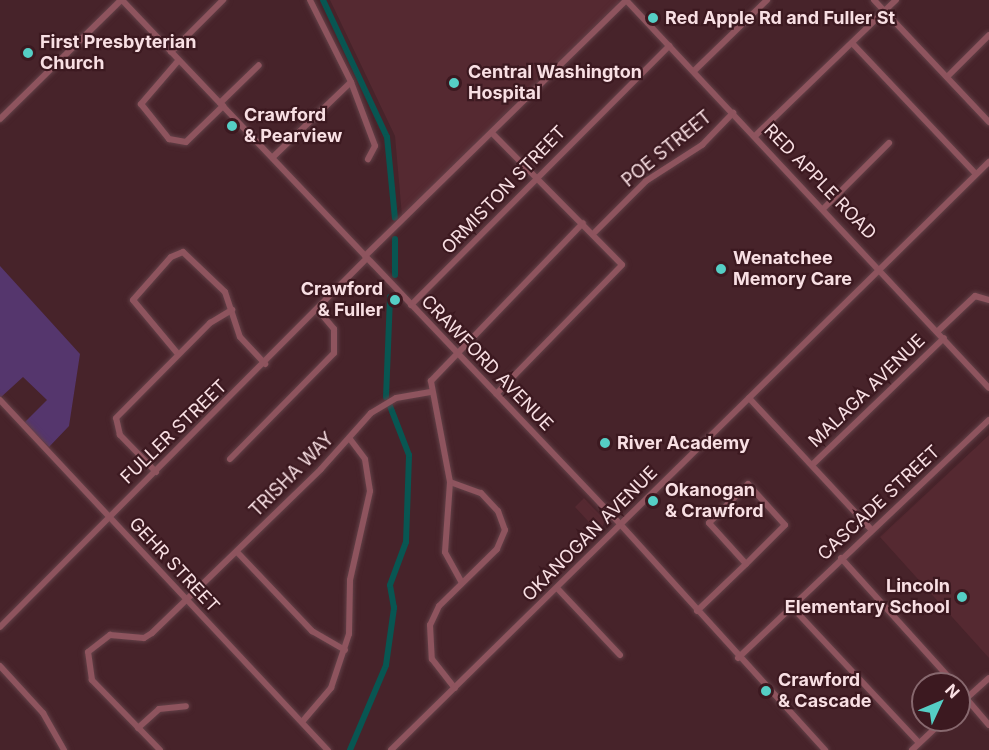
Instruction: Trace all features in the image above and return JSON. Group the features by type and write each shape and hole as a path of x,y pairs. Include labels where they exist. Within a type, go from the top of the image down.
{"street":[{"name":"CRAWFORD AVENUE","path":"122,0 621,525 738,658 825,750"},
{"path":"0,119 122,0"},
{"path":"171,52 223,0"},
{"path":"310,0 351,82 375,146 368,159"},
{"name":"FULLER STREET","path":"0,627 265,364 366,257 627,2 637,0"},
{"path":"694,71 767,0"},
{"path":"874,0 989,122"},
{"path":"755,136 896,0"},
{"name":"RED APPLE ROAD","path":"627,2 882,269 989,388"},
{"path":"947,77 989,35"},
{"path":"852,43 976,174"},
{"name":"ORMISTON STREET","path":"411,305 669,46"},
{"path":"178,61 141,104 169,139 186,142 259,65"},
{"path":"273,158 351,82"},
{"name":"POE STREET","path":"595,232 646,182 702,145 733,113"},
{"path":"492,133 537,179 595,232 622,265 616,275 496,394"},
{"path":"824,208 889,143"},
{"name":"OKANOGAN AVENUE","path":"391,750 989,162"},
{"path":"462,583 445,552 450,482 430,392 434,373 583,223"},
{"path":"178,354 133,300 171,257 189,254 225,292 240,337 265,364"},
{"path":"938,332 975,296 989,300"},
{"path":"230,459 334,353 334,329 318,309"},
{"path":"156,472 120,435 116,418 178,354 232,310"},
{"name":"MALAGA AVENUE","path":"812,465 944,338"},
{"name":"TRISHA WAY","path":"138,728 92,680 88,652 110,635 144,638 238,553 350,439 378,407 430,392"},
{"path":"749,398 870,528"},
{"name":"GEHR STREET","path":"0,400 328,750"},
{"name":"CASCADE STREET","path":"738,658 870,528 989,420"},
{"path":"302,722 325,698 345,650 350,580 370,491 365,459 350,439"},
{"path":"450,482 481,493 505,525 501,544 462,583 430,625 432,659 455,688"},
{"path":"697,611 746,564 785,525 748,484 709,523 746,564"},
{"path":"238,553 312,632 345,650"},
{"path":"841,558 944,672"},
{"path":"557,588 620,655"},
{"path":"791,606 919,744"},
{"path":"0,666 43,713 64,750"},
{"path":"971,694 989,678"},
{"path":"971,705 989,725"},
{"path":"160,750 138,728 159,709 186,706"},
{"path":"912,750 932,732"},
{"path":"53,750 59,744"}],"shaded area":[{"name":"Central Washington Hospital","path":"330,0 618,0 620,2 402,216 395,136"},
{"path":"0,266 80,354 69,426 49,447 24,423 47,400 23,377 0,398"},
{"name":"Lincoln Elementary School","path":"989,435 989,658 880,537"},
{"path":"584,498 605,520 600,534 575,507"}],"waterway":[{"path":"323,0 387,137 395,218"},
{"path":"395,239 395,275"},
{"path":"386,397 390,297"},
{"path":"350,750 386,665 394,608 390,585 406,542 409,455 390,406"}],"place":[{"name":"Red Apple Rd and Fuller St","path":"653,18"},
{"name":"First Presbyterian Church","path":"28,53"},
{"name":"Central Washington Hospital","path":"454,83"},
{"name":"Crawford & Pearview","path":"232,126"},
{"name":"Wenatchee Memory Care","path":"721,269"},
{"name":"Crawford & Fuller","path":"395,300"},
{"name":"River Academy","path":"605,443"},
{"name":"Okanogan & Crawford","path":"653,501"},
{"name":"Lincoln Elementary School","path":"962,597"},
{"name":"Crawford & Cascade","path":"766,691"}]}
